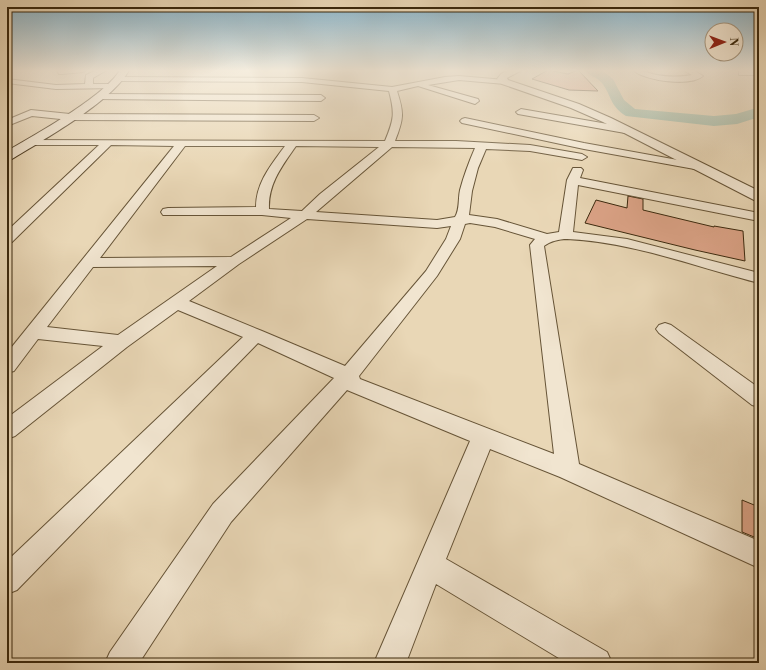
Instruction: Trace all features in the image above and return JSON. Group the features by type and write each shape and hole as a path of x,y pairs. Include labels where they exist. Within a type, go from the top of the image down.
{"street":[{"path":"7,156 70,117 92,101"},
{"path":"145,142 184,101"},
{"path":"207,136 232,101"},
{"path":"255,101 315,114"},
{"path":"306,144 319,101"},
{"path":"7,430 121,342 234,261 306,215 324,197 390,144 398,121 396,101"},
{"path":"561,101 575,106 625,130 759,197"},
{"path":"521,112 625,130"},
{"path":"7,123 31,113 70,117 220,117 315,114"},
{"path":"465,121 583,152"},
{"path":"31,142 182,143 207,136 292,144 482,146 583,152 700,167"},
{"path":"7,239 108,143"},
{"path":"10,357 34,332 182,143"},
{"path":"263,211 262,203 268,176 292,144"},
{"path":"121,663 222,513 348,376 432,273 453,239 459,221 464,213 466,191 472,168 482,146"},
{"path":"566,235 573,180 583,152"},
{"path":"573,180 759,217"},
{"path":"168,212 263,211 270,214 437,224 470,219 497,223 546,238 566,235 627,244 759,278"},
{"path":"546,238 538,245 568,470"},
{"path":"88,263 234,261"},
{"path":"177,303 256,335 348,376 353,384 568,470 759,555"},
{"path":"665,329 759,399"},
{"path":"34,332 121,342"},
{"path":"7,580 256,335"},
{"path":"390,663 483,437"},
{"path":"430,565 596,663"}],"building":[{"path":"628,196 643,199 643,210 714,227 743,231 745,261 585,223 596,200 627,208"},
{"path":"742,500 759,507 759,539 742,532"}],"waterway":[{"path":"618,101 623,108 631,113 714,121 737,119 753,114 759,116"}]}
